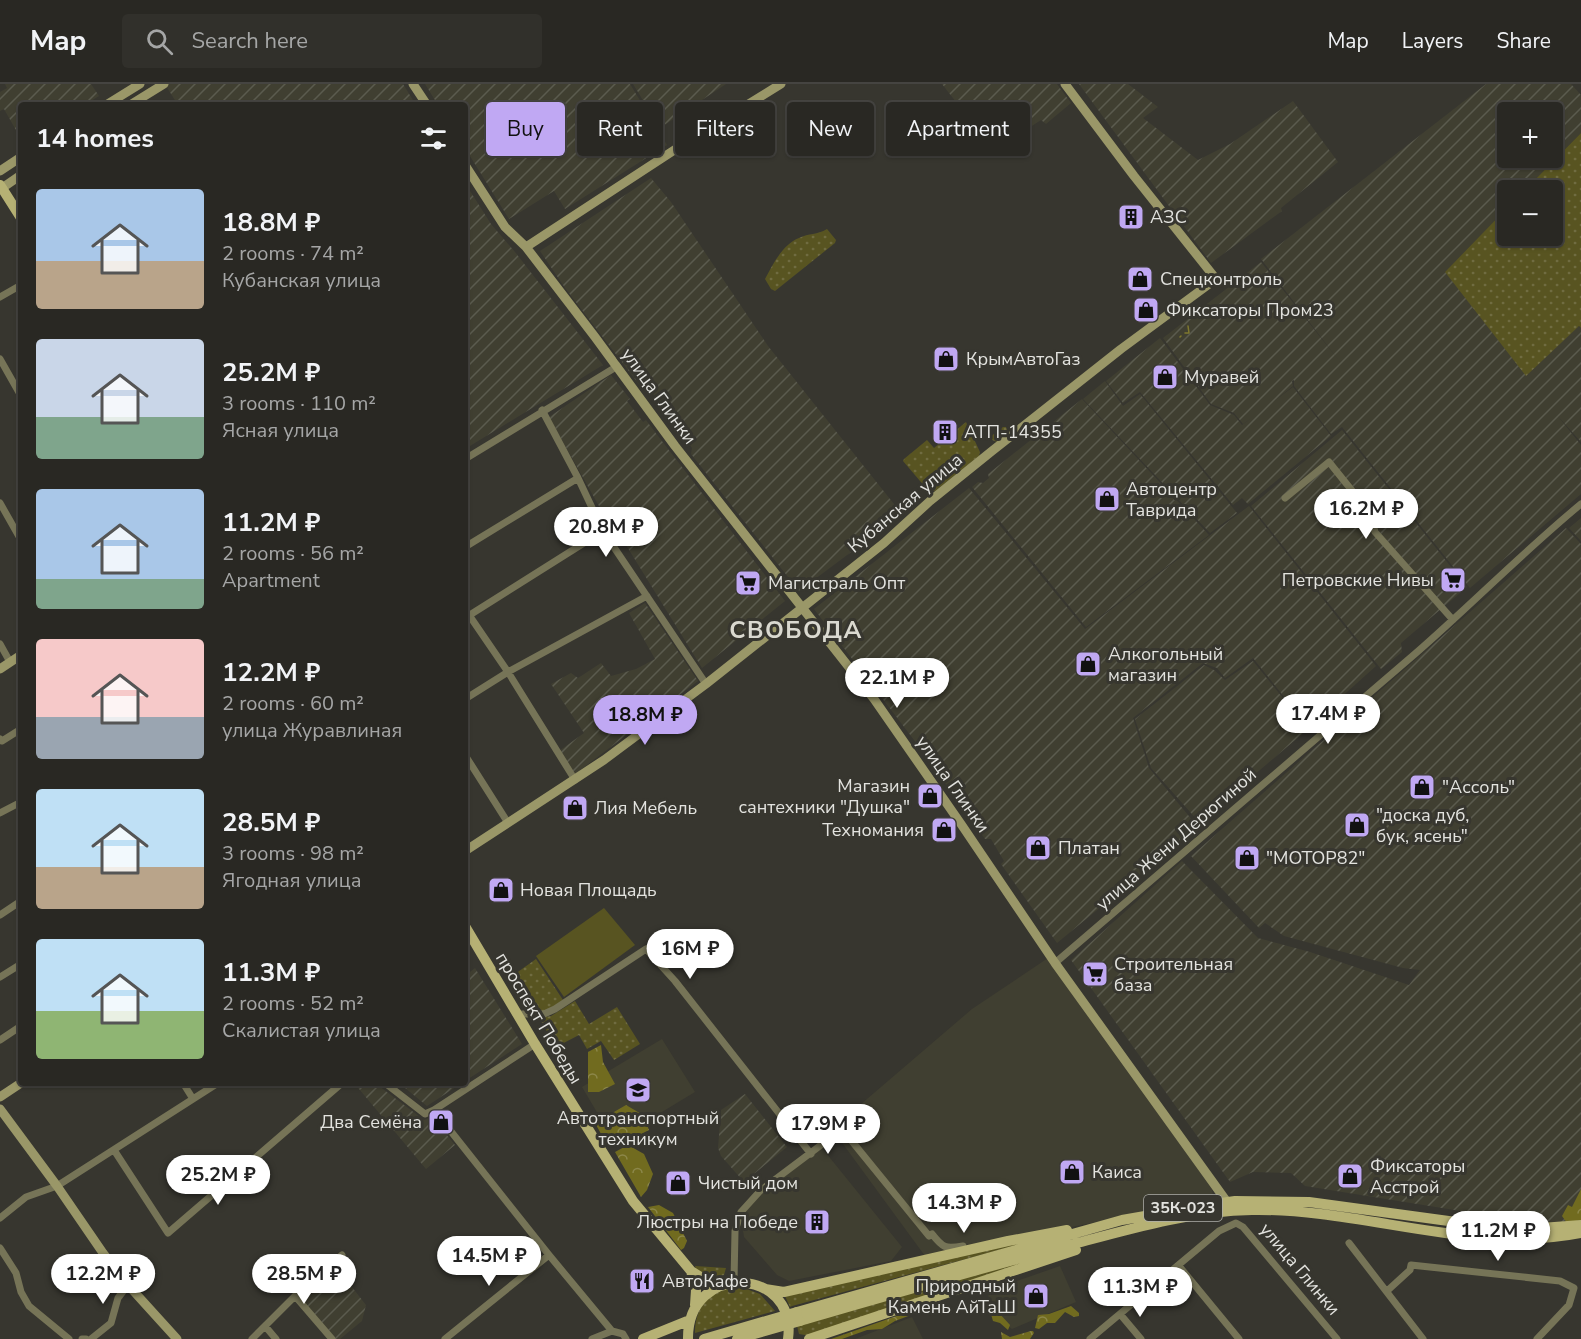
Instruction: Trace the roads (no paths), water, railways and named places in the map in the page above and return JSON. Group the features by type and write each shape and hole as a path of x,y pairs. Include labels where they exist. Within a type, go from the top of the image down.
{"main road":[{"path":"111,102 140,84"},
{"path":"135,102 164,84"},
{"path":"413,84 425,102"},
{"path":"526,247 682,145 781,84"},
{"name":"Кубанская улица","path":"468,849 575,780 706,684 884,543 930,501 992,451 1121,349 1216,279 1065,84"},
{"path":"0,171 18,160"},
{"name":"улица Глинки","path":"468,170 505,227 526,247 675,446 850,667 905,743 1054,963 1227,1202"},
{"path":"18,177 1,186 18,213"},
{"path":"0,669 18,657"},
{"name":"проспект Победы","path":"468,932 516,1014 633,1201 691,1270 707,1281 720,1285"},
{"path":"0,1097 18,1085"},
{"path":"0,1109 103,1253 177,1339"},
{"name":"35К-023","path":"737,1339 799,1317 1079,1231 1122,1220 1227,1202 1309,1202 1500,1228 1528,1229 1581,1225"},
{"name":"35К-023","path":"704,1339 799,1317 1114,1233 1205,1214 1252,1210 1363,1220 1491,1237 1538,1237 1581,1233"},
{"path":"695,1307 705,1295 720,1285 734,1282 749,1283 784,1292 992,1244 1057,1231 1079,1231"},
{"path":"809,1339 1087,1247 1114,1233"},
{"path":"688,1339 696,1290 691,1270"},
{"path":"765,1288 782,1306 788,1339"},
{"path":"643,1339 690,1320"}],"street":[{"path":"0,297 18,287"},
{"path":"0,358 18,391"},
{"path":"468,457 616,367"},
{"path":"542,411 603,531 706,684"},
{"path":"1285,498 1329,462 1370,513 1375,532 1453,621"},
{"path":"468,545 578,478"},
{"path":"0,502 18,535"},
{"name":"улица Жени Дерюгиной","path":"1054,963 1453,621 1548,531 1581,504"},
{"path":"468,616 603,531"},
{"path":"468,697 508,672 648,596"},
{"path":"468,618 508,672 575,780"},
{"path":"0,645 10,662"},
{"path":"0,739 2,741 18,731"},
{"path":"468,760 507,824"},
{"path":"0,813 18,804"},
{"path":"0,915 18,903"},
{"path":"516,1014 544,1014 555,1009 646,949 689,999 811,1154"},
{"path":"0,977 18,966"},
{"path":"0,1040 18,1028"},
{"path":"389,1086 425,1114 535,1044"},
{"path":"185,1086 193,1099"},
{"path":"0,1218 26,1197 57,1186 213,1086"},
{"path":"114,1150 168,1233 339,1086"},
{"path":"434,1110 612,1331 623,1334 626,1339"},
{"path":"734,1282 735,1231 741,1212 760,1191 837,1133 846,1134 929,1236 932,1234 940,1245 946,1248 992,1244"},
{"name":"улица Глинки","path":"1179,1266 1219,1231 1236,1223 1243,1227 1337,1339"},
{"path":"1349,1243 1423,1339"},
{"path":"0,1248 16,1273 21,1292 29,1306 69,1339"},
{"path":"252,1339 295,1296 342,1255"},
{"path":"445,1339 549,1255"},
{"path":"1387,1291 1410,1270 1411,1265 1560,1281 1569,1284 1574,1288 1569,1305 1537,1339"},
{"path":"1090,1339 1179,1266 1239,1339"},
{"path":"91,1339 111,1323 118,1298 128,1284"},
{"path":"295,1296 332,1339"},
{"path":"1120,1314 1141,1339"},
{"path":"265,1326 276,1339"},
{"path":"592,1339 612,1331"}],"waterway":[{"path":"1185,333 1189,333 1188,326"}],"place":[{"name":"АЗС","path":"1131,217"},
{"name":"Спецконтроль","path":"1140,279"},
{"name":"Фиксаторы Пром23","path":"1146,310"},
{"name":"КрымАвтоГаз","path":"946,359"},
{"name":"Муравей","path":"1165,377"},
{"name":"АТП-14355","path":"945,432"},
{"name":"Автоцентр Таврида","path":"1107,499"},
{"name":"Петровские Нивы","path":"1453,580"},
{"name":"Магистраль Опт","path":"748,583"},
{"name":"Алкогольный магазин","path":"1088,664"},
{"name":"\"Ассоль\"","path":"1422,787"},
{"name":"Магазин сантехники \"Душка\"","path":"930,796"},
{"name":"Лия Мебель","path":"575,808"},
{"name":"\"доска дуб, бук, ясень\"","path":"1357,825"},
{"name":"Техномания","path":"944,830"},
{"name":"Платан","path":"1038,848"},
{"name":"\"МОТОР82\"","path":"1247,858"},
{"name":"Новая Площадь","path":"501,890"},
{"name":"Строительная база","path":"1095,974"},
{"name":"Автотранспортный техникум","path":"638,1090"},
{"name":"Два Семёна","path":"441,1122"},
{"name":"Каиса","path":"1072,1172"},
{"name":"Фиксаторы Асстрой","path":"1350,1176"},
{"name":"Чистый дом","path":"678,1183"},
{"name":"Люстры на Победе","path":"817,1222"},
{"name":"АвтоКафе","path":"642,1281"},
{"name":"Природный Камень АйТаШ","path":"1036,1296"}],"district":[{"name":"СВОБОДА","path":"796,630"}]}
